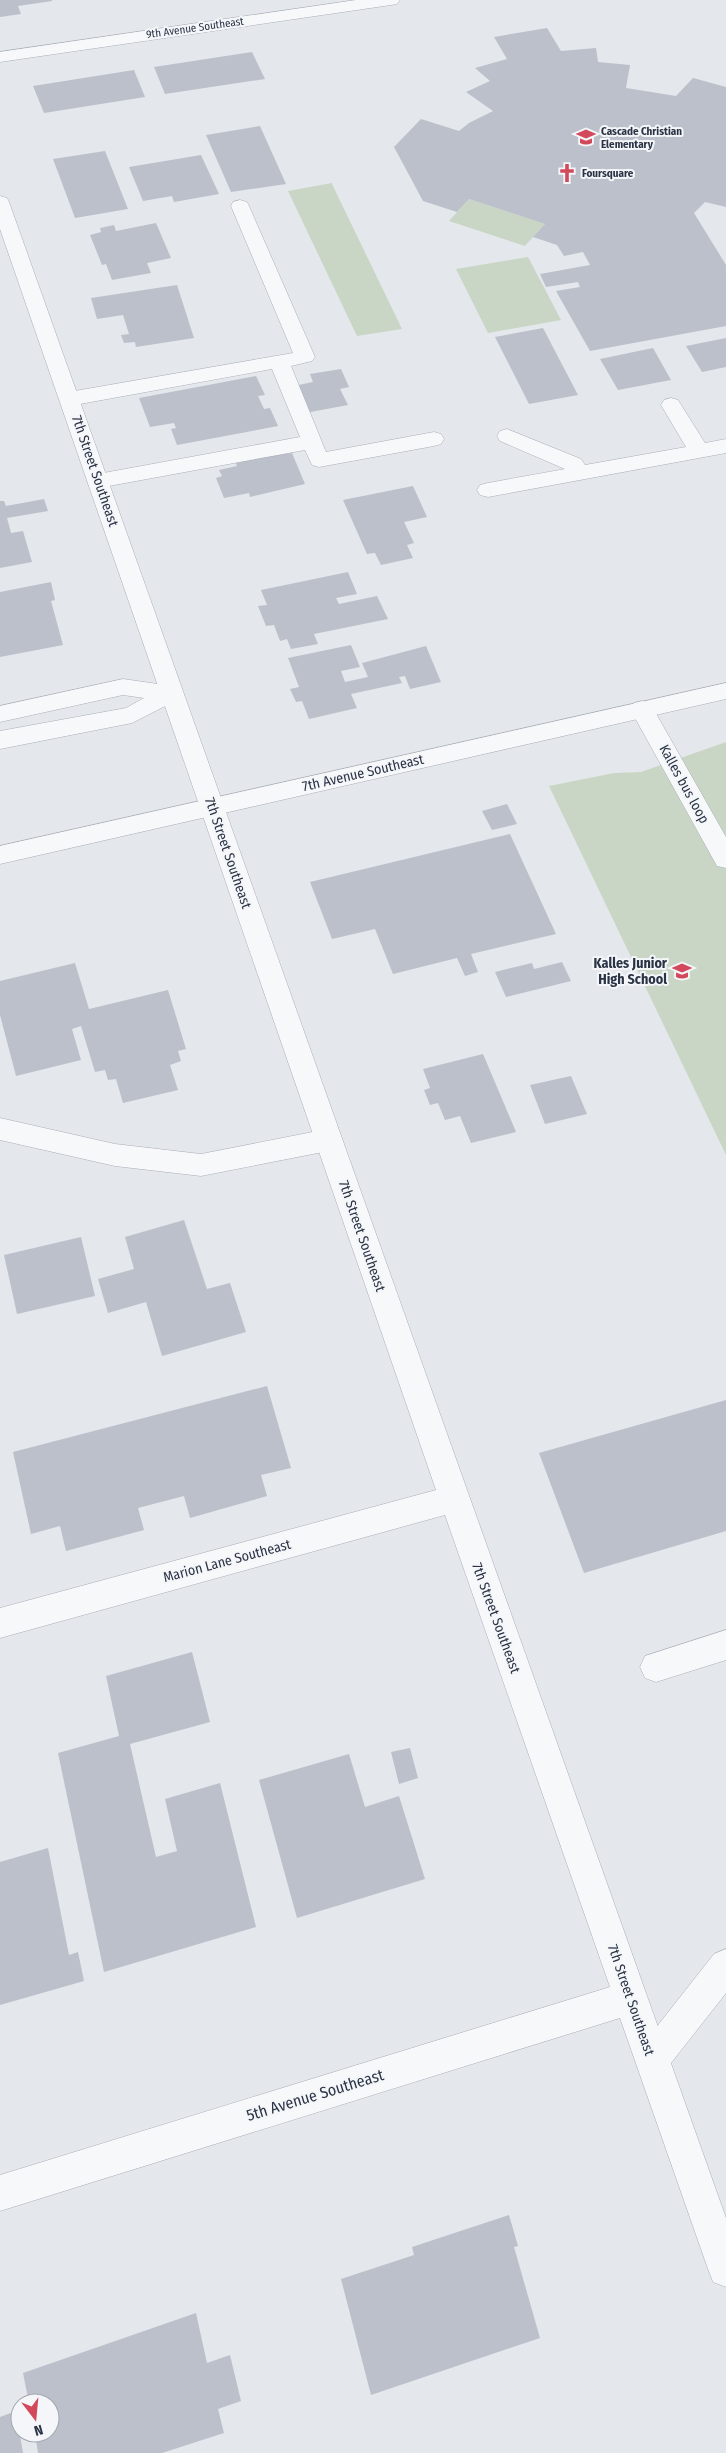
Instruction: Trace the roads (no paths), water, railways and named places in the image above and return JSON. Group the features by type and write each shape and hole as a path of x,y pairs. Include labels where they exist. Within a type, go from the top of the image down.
{"street":[{"name":"9th Avenue Southeast","path":"0,56 391,0"},
{"name":"7th Street Southeast","path":"0,202 726,2269"},
{"path":"69,399 305,357 240,206"},
{"path":"279,362 318,460 434,439"},
{"path":"671,405 699,451"},
{"path":"507,436 574,464 578,474"},
{"path":"98,481 312,442"},
{"path":"488,490 726,446"},
{"path":"0,714 122,687 171,693"},
{"name":"7th Avenue Southeast","path":"0,855 726,691"},
{"path":"0,740 132,715 171,693"},
{"name":"Kalles bus loop","path":"642,709 726,858"},
{"path":"0,1129 115,1155 200,1165 328,1140"},
{"name":"Marion Lane Southeast","path":"0,1623 454,1498"},
{"path":"656,1667 726,1645"},
{"path":"652,2060 726,1966"},
{"name":"5th Avenue Southeast","path":"0,2193 630,1998"}],"place":[{"name":"Cascade Christian Elementary","path":"586,137"},
{"name":"Foursquare","path":"567,173"},
{"name":"Kalles Junior High School","path":"682,971"}]}
